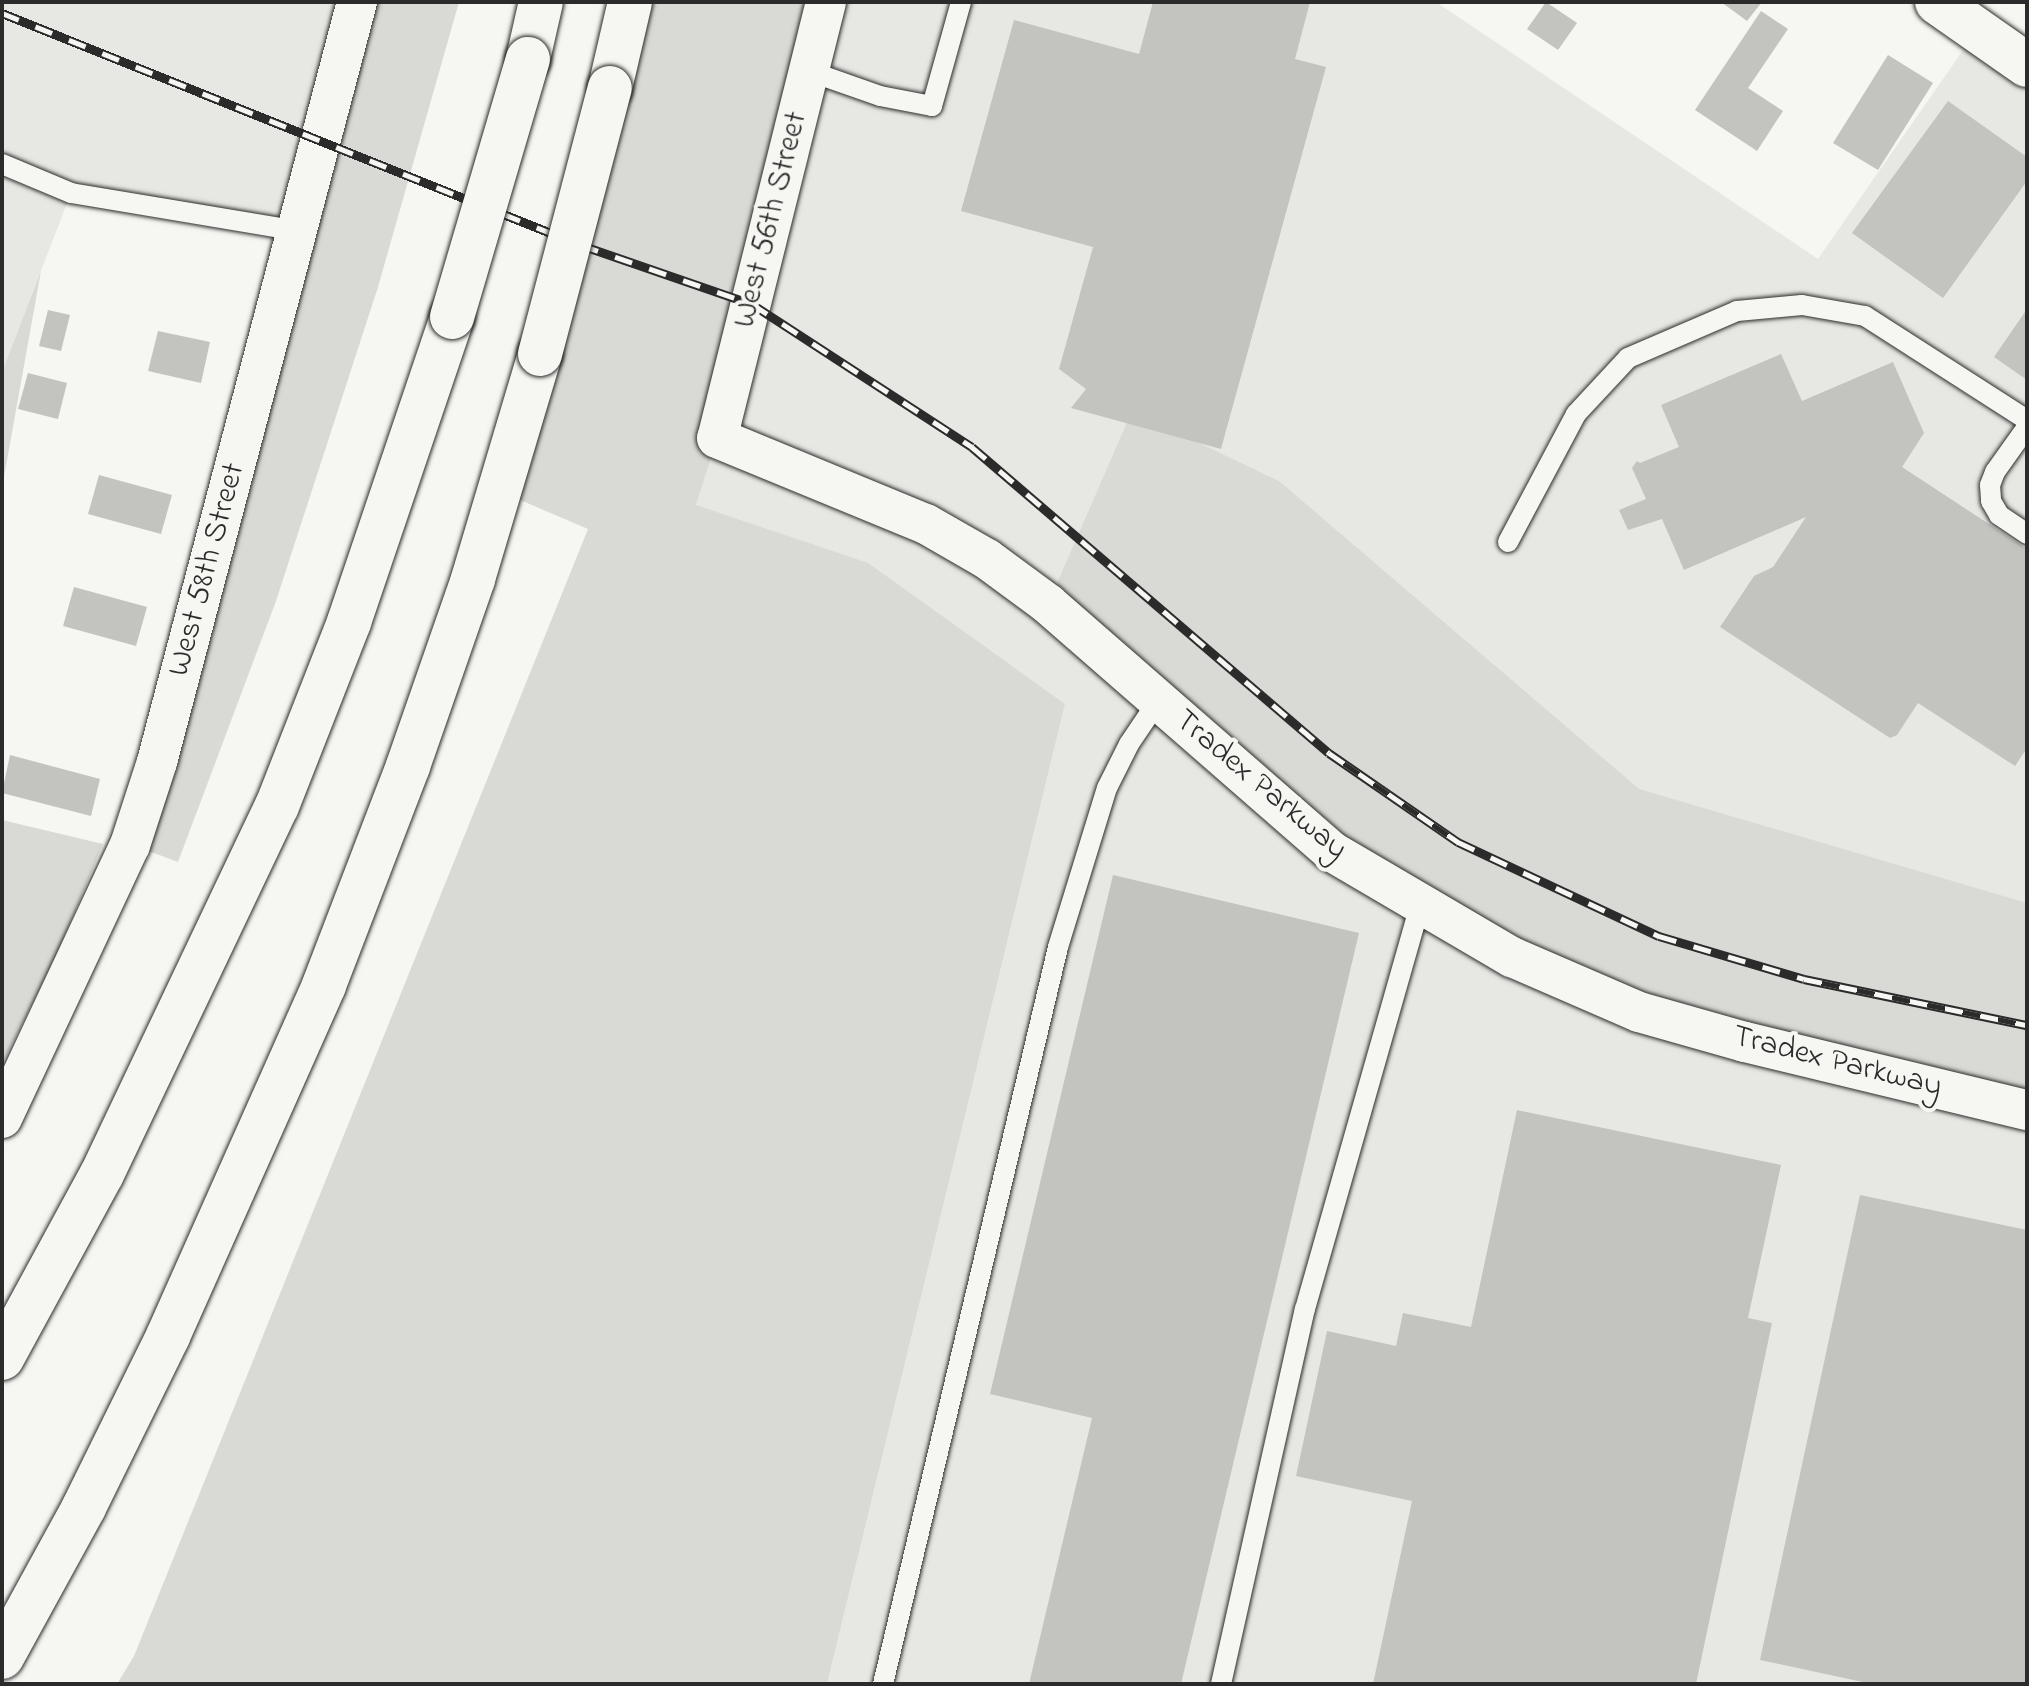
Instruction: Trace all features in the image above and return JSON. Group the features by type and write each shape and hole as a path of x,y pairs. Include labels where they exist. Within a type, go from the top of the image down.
{"main road":[{"path":"2,1358 109,1160 277,806 349,622 452,317 528,59 541,2"},
{"path":"2,1657 84,1507 168,1336 324,985 408,766 473,579 540,354 630,2"},
{"path":"1937,2 2027,65"}],"street":[{"name":"West 58th Street","path":"2,1118 130,845 157,762 357,2"},
{"name":"West 56th Street","path":"717,438 826,2"},
{"name":"Tradex Parkway","path":"717,438 926,524 975,552 1048,604 1331,851 1512,957 1639,1012 1745,1042 2027,1110"}],"lane":[{"path":"809,71 880,96 932,106 961,2"},
{"path":"2,164 71,193 298,231"},
{"path":"1508,542 1576,414 1628,358 1737,311 1802,305 1865,316 2027,420"},
{"path":"2027,427 1995,472 1990,485 1991,501 1999,515 2027,534"},
{"path":"883,1684 1071,902 1107,788 1129,744 1158,701"},
{"path":"1221,1684 1305,1309 1421,903"}],"shaded area":[{"path":"2,2 357,2 298,231 71,193 2,372"},
{"path":"369,2 459,2 378,287 276,601 178,862 146,850"},
{"path":"630,2 826,2 717,438 696,505 868,563 1065,704 827,1684 117,1684 134,1656 588,529 499,491"},
{"path":"835,2 1436,2 1818,259 1977,30 2027,65 2027,1684 827,1684 1065,704 696,505"},
{"path":"41,271 2,488 2,372"},
{"path":"1132,411 1279,481 1639,789 2027,903 2027,1110 1639,1012 1331,851 1048,604"},
{"path":"2,820 103,844 57,954 2,1064"}],"building":[{"path":"1153,2 1310,2 1295,59 1326,67 1221,449 1071,408 1086,389 1059,369 1093,247 961,211 1014,20 1139,54"},
{"path":"1546,2 1577,23 1558,50 1527,29"},
{"path":"1721,2 1762,2 1747,21"},
{"path":"1761,11 1788,29 1748,88 1783,111 1757,151 1695,110"},
{"path":"1888,55 1933,83 1878,170 1833,143"},
{"path":"1948,101 2027,157 2027,181 1943,298 1852,233"},
{"path":"2027,309 2027,380 1994,357"},
{"path":"48,310 70,315 61,351 39,346"},
{"path":"158,331 210,342 201,383 148,371"},
{"path":"1781,354 1802,401 1893,362 1924,433 1902,467 2027,549 2027,748 2015,766 1918,703 1897,735 1890,738 1720,627 1754,576 1773,567 1806,517 1684,570 1662,519 1628,530 1619,510 1646,499 1632,468 1637,461 1640,463 1679,447 1661,405"},
{"path":"28,373 67,383 58,419 18,409"},
{"path":"99,475 172,495 161,534 88,514"},
{"path":"74,587 147,607 136,646 63,626"},
{"path":"10,755 100,779 91,816 2,793"},
{"path":"1113,875 1359,933 1181,1684 1029,1684 1092,1418 990,1394"},
{"path":"1517,1110 1781,1165 1748,1318 1772,1323 1696,1684 1373,1684 1412,1501 1296,1476 1327,1331 1396,1346 1403,1313 1471,1327"},
{"path":"1860,1195 2027,1230 2027,1684 1872,1684 1760,1660"}],"railway":[{"path":"2,13 581,245 752,304 972,447 1329,753 1458,842 1659,936 1804,979 2027,1025"}]}
